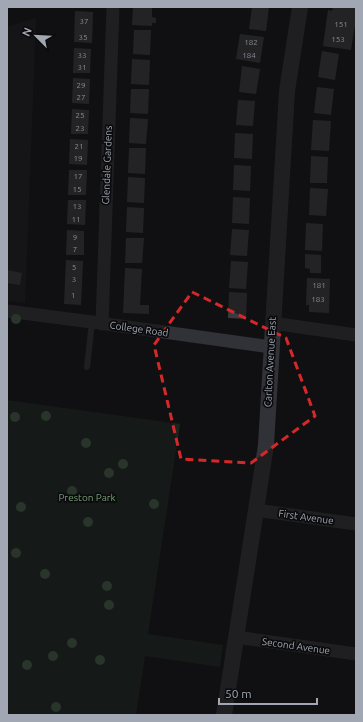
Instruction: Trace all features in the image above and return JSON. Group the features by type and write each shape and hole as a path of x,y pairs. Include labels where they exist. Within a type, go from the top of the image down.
{"street":[{"name":"Glendale Gardens","path":"97,323 113,7"},
{"name":"Carlton Avenue East","path":"224,715 266,445 272,323 287,91 300,7"},
{"name":"College Road","path":"7,311 271,347"},
{"path":"272,323 356,335"},
{"name":"First Avenue","path":"256,510 356,524"},
{"name":"Second Avenue","path":"236,637 356,654"}],"lane":[{"path":"87,367 97,323"}],"highlighted area":[{"path":"192,292 286,338 315,416 251,463 181,459 154,345"}],"shaded area":[{"path":"36,18 25,303 7,301 7,27"}],"green space":[{"name":"Preston Park","path":"7,400 180,424 148,634 223,645 220,667 145,656 136,715 7,715"}],"building":[{"path":"133,7 152,7 152,17 156,18 156,23 152,23 152,26 132,25"},
{"path":"252,7 269,7 266,31 249,29"},
{"path":"333,7 356,7 356,19 351,50 323,46 328,10 332,11"},
{"path":"75,11 93,12 92,43 74,42"},
{"path":"134,30 151,30 150,55 133,54"},
{"path":"240,34 264,37 260,63 236,59"},
{"path":"74,48 91,49 90,73 73,73"},
{"path":"322,51 339,54 335,80 318,77"},
{"path":"132,59 150,60 149,85 131,84"},
{"path":"242,66 260,69 256,94 239,92"},
{"path":"73,78 90,79 89,104 72,103"},
{"path":"317,87 334,89 331,115 314,113"},
{"path":"131,89 149,89 148,114 130,113"},
{"path":"238,100 255,101 253,126 236,125"},
{"path":"72,109 89,110 88,134 71,134"},
{"path":"130,118 148,119 146,144 129,143"},
{"path":"313,120 331,121 329,151 311,150"},
{"path":"235,133 253,134 252,159 234,158"},
{"path":"70,139 88,140 87,165 69,164"},
{"path":"129,148 146,148 145,174 128,173"},
{"path":"311,156 328,157 327,183 310,183"},
{"path":"234,165 251,166 250,191 233,190"},
{"path":"69,170 87,170 86,195 68,195"},
{"path":"128,177 145,178 144,203 127,202"},
{"path":"310,188 328,189 326,216 309,215"},
{"path":"233,197 250,198 249,224 232,223"},
{"path":"68,200 86,200 85,225 67,224"},
{"path":"127,207 144,208 143,233 126,232"},
{"path":"306,223 323,224 322,251 305,250"},
{"path":"232,229 249,230 247,256 230,255"},
{"path":"67,230 84,231 84,255 66,255"},
{"path":"126,238 144,238 142,263 125,263"},
{"path":"305,254 321,255 321,273 310,273 310,269 305,268"},
{"path":"66,260 83,261 81,305 64,304"},
{"path":"231,261 248,262 246,289 229,288"},
{"path":"125,268 142,269 140,305 149,305 149,314 123,313"},
{"path":"7,270 22,273 20,285 7,283"},
{"path":"307,278 330,279 329,313 309,312 309,305 306,305"},
{"path":"229,292 247,293 246,319 228,318"}]}
